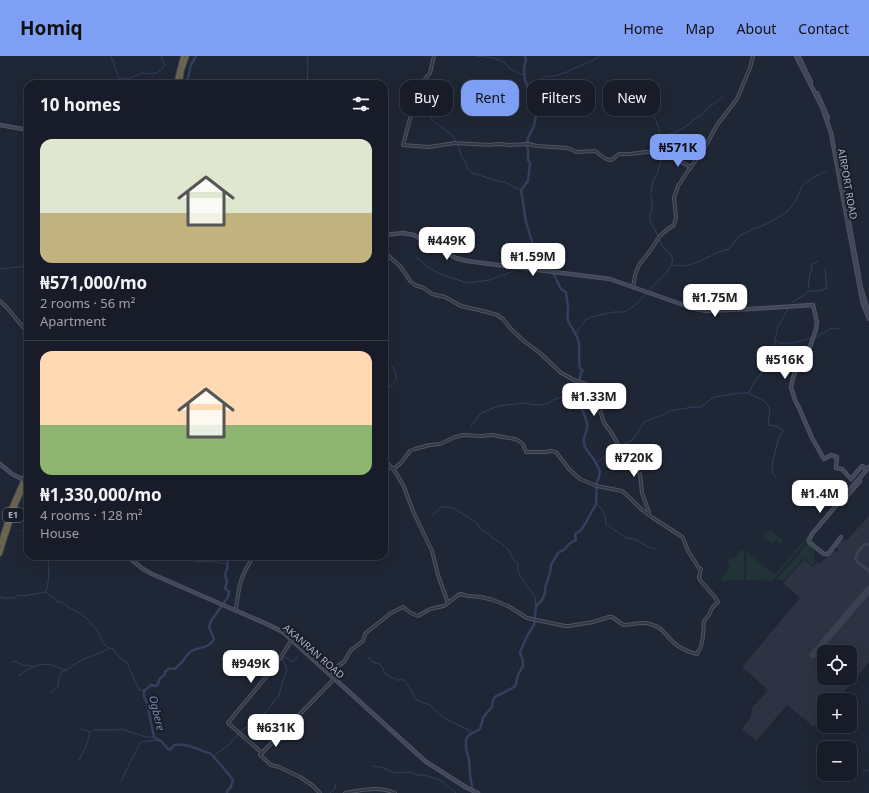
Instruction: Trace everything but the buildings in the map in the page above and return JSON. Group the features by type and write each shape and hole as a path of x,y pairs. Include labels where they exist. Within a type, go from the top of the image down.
{"highway":[{"path":"177,80 183,56"},
{"path":"181,80 187,56"},
{"name":"E1","path":"0,544 12,506 24,478"},
{"name":"E1","path":"0,554 15,507 24,490"}],"main road":[{"name":"AIRPORT ROAD","path":"797,56 823,106 832,130 861,288 869,314"},
{"path":"0,125 24,129"},
{"path":"388,234 400,233 417,236 453,256 478,263 608,278 647,293 703,311 812,305 817,322 816,329 809,350 803,357 796,370 791,387 793,396 812,438 824,459 831,455 838,457 836,468 842,469 851,478 862,466 868,469 847,496 846,501 841,500"},
{"name":"AIRPORT ROAD","path":"855,258 863,303 869,319"},
{"path":"0,464 12,474 24,480"},
{"path":"841,537 826,555 809,542 812,534 860,479"},
{"name":"AKANRAN ROAD","path":"133,560 149,573 281,629 426,760 472,791"},
{"name":"AKANRAN ROAD","path":"223,604 280,630 296,642 334,679 425,761 458,783 478,793"}],"street":[{"path":"434,56 430,73 418,87 411,102 411,115 403,145 429,147 455,143 489,145 527,144 568,148 576,152 595,151 606,159 610,160 619,154 659,152 671,156 691,167"},
{"path":"633,287 636,270 663,233 672,227 675,222 674,202 679,184 704,150 717,125 737,99 750,68 753,56"},
{"path":"388,256 400,266 411,282 415,285 424,288 432,294 445,297 461,306 490,312 501,317 522,339 560,372 586,384 592,390 604,423 611,432 618,446 640,474 642,493 649,512 647,513"},
{"path":"0,301 15,316 24,329"},
{"path":"329,672 344,662 353,649 363,641 367,632 396,610 403,607 418,616 430,609 444,606 460,594 498,602 508,606 523,616 535,620 569,626 593,622 609,616 624,625 643,622 651,624 663,629 672,641 681,648 697,654 700,650 704,637 704,621 712,608 718,602 700,580 701,569 688,551 681,536 641,509 622,491 597,486 580,479 556,452 526,452 523,444 519,441 505,437 492,435 463,435 454,437 440,444 430,445 410,451 400,464 393,469"},
{"path":"388,464 398,476 404,487 413,511 432,551 436,570 448,603"},
{"path":"388,467 393,469"},
{"path":"236,609 238,592 243,574 252,560"},
{"path":"292,639 268,674 228,723 262,753 260,754 271,765 279,767 300,777 312,785 320,793"},
{"path":"262,753 334,679"},
{"path":"345,793 380,789 395,793"}],"shaded area":[{"path":"869,516 869,662 857,676 857,645 817,645 817,685 850,685 843,693 817,693 817,723 814,727 787,705 756,741 742,729 750,718 752,708 768,690 742,667 800,598 783,583 804,560 813,567 818,562 820,564 833,550 837,552 839,550 836,546 843,539 846,541"},
{"path":"816,526 816,529 781,571 772,581 746,580 746,551 773,574 780,572 777,572"},
{"path":"771,530 783,540 780,544 776,540 773,544 763,536"},
{"path":"808,543 814,549 815,562 813,565 803,558 784,580 776,580"},
{"path":"744,550 744,580 722,581 721,579 731,565 728,563 729,559 739,556 737,552"}],"waterway":[{"path":"111,56 119,80"},
{"path":"119,78 128,79 141,73 151,74 160,71 165,65 161,58 162,56"},
{"name":"Ogbere","path":"187,80 190,66 196,56"},
{"path":"307,56 307,80"},
{"path":"476,56 498,60 505,63 509,68 524,75"},
{"path":"473,793 466,739 469,735 480,729 483,718 492,707 493,700 496,696 514,687 516,684 518,675 523,666 520,653 526,638 534,625 536,606 542,600 545,593 551,565 558,553 576,540 575,534 581,530 596,504 597,482 600,471 584,444 587,422 576,396 577,385 581,372 583,371 579,366 578,341 568,321 566,292 561,289 549,265 534,254 534,248 526,222 521,190 528,181 530,163 528,160 527,141 534,127 536,115 532,94 525,81 525,56"},
{"path":"541,80 546,76 556,76 567,72 599,56"},
{"path":"661,139 691,123 723,96"},
{"path":"430,116 431,119 453,136 467,167 472,173 505,182 521,190"},
{"path":"651,193 653,180 657,174 663,154 660,132 654,116"},
{"path":"673,265 688,265 729,249 739,236 762,226 787,212 797,198 802,186 809,180 826,171"},
{"path":"648,291 662,278 672,263 671,254 662,246 650,221 652,208 651,195"},
{"path":"416,257 429,268 443,275 467,283 490,280 511,272 527,257 534,254"},
{"path":"808,289 812,264 818,261"},
{"path":"0,269 24,266"},
{"path":"790,305 808,291 819,291 827,288 825,268"},
{"path":"576,333 585,320 591,317 614,312 625,312 634,306 646,294"},
{"path":"775,340 778,326 788,308"},
{"path":"749,393 755,380 761,374 762,365 769,357 776,340 779,343 792,343 818,336 832,328 839,329"},
{"path":"392,366 396,374 396,379"},
{"path":"388,390 396,381"},
{"path":"595,464 616,447 631,441 644,422 669,411 701,407 714,397 749,393 764,401 770,408 768,425 777,426 783,431 778,440 773,461 772,472 776,477"},
{"path":"471,426 481,413 498,406 523,403 536,405 547,404 555,399 568,396 577,396"},
{"path":"596,504 601,508 605,515 606,524 626,538 634,539 648,547 655,549"},
{"path":"433,515 441,507 455,509 476,522 481,530 489,534 492,538 509,550 513,559 518,563 520,576 535,597 536,606"},
{"path":"45,592 47,589 48,580 48,560"},
{"path":"191,560 198,562 208,561 228,564"},
{"name":"Ogbere","path":"227,793 233,780 210,753 180,745 174,745 170,750 154,737 147,703 144,697 144,691 151,685 156,686 160,678 165,675 165,672 171,668 175,669 183,661 187,654 193,650 209,645 214,639 209,627 211,621 228,597 229,592 225,588 227,582 225,574 228,560"},
{"path":"0,596 1,598 14,598 18,595 24,596 45,592 57,602 62,602 82,615 96,629 104,644 113,649 120,658 127,662 139,690 144,691"},
{"path":"18,675 43,664 67,670 82,660 108,649"},
{"path":"283,656 293,662 298,656"},
{"path":"214,758 216,754 229,745 239,733 258,721 276,698 278,698 287,670 282,657"},
{"path":"368,657 373,662 379,664 383,668 385,674 397,680 404,680 417,700 429,705 443,717 473,733"},
{"path":"11,663 14,661 25,666 28,665 33,667"},
{"path":"50,693 58,687 59,677 62,671 65,671"},
{"path":"259,722 272,731 290,739"},
{"path":"81,729 90,732 94,730 121,729 146,737 154,737"},
{"path":"79,760 87,744 90,732"},
{"path":"121,782 141,742 159,740"},
{"path":"373,766 384,768 395,773 411,772 417,775 424,775 440,780 456,793"},
{"path":"863,770 869,771"},
{"path":"330,793 335,788 336,783"}],"taxiway":[{"path":"869,544 864,545 856,556 859,564 869,571"}],"runway":[{"path":"813,655 869,589"}]}
